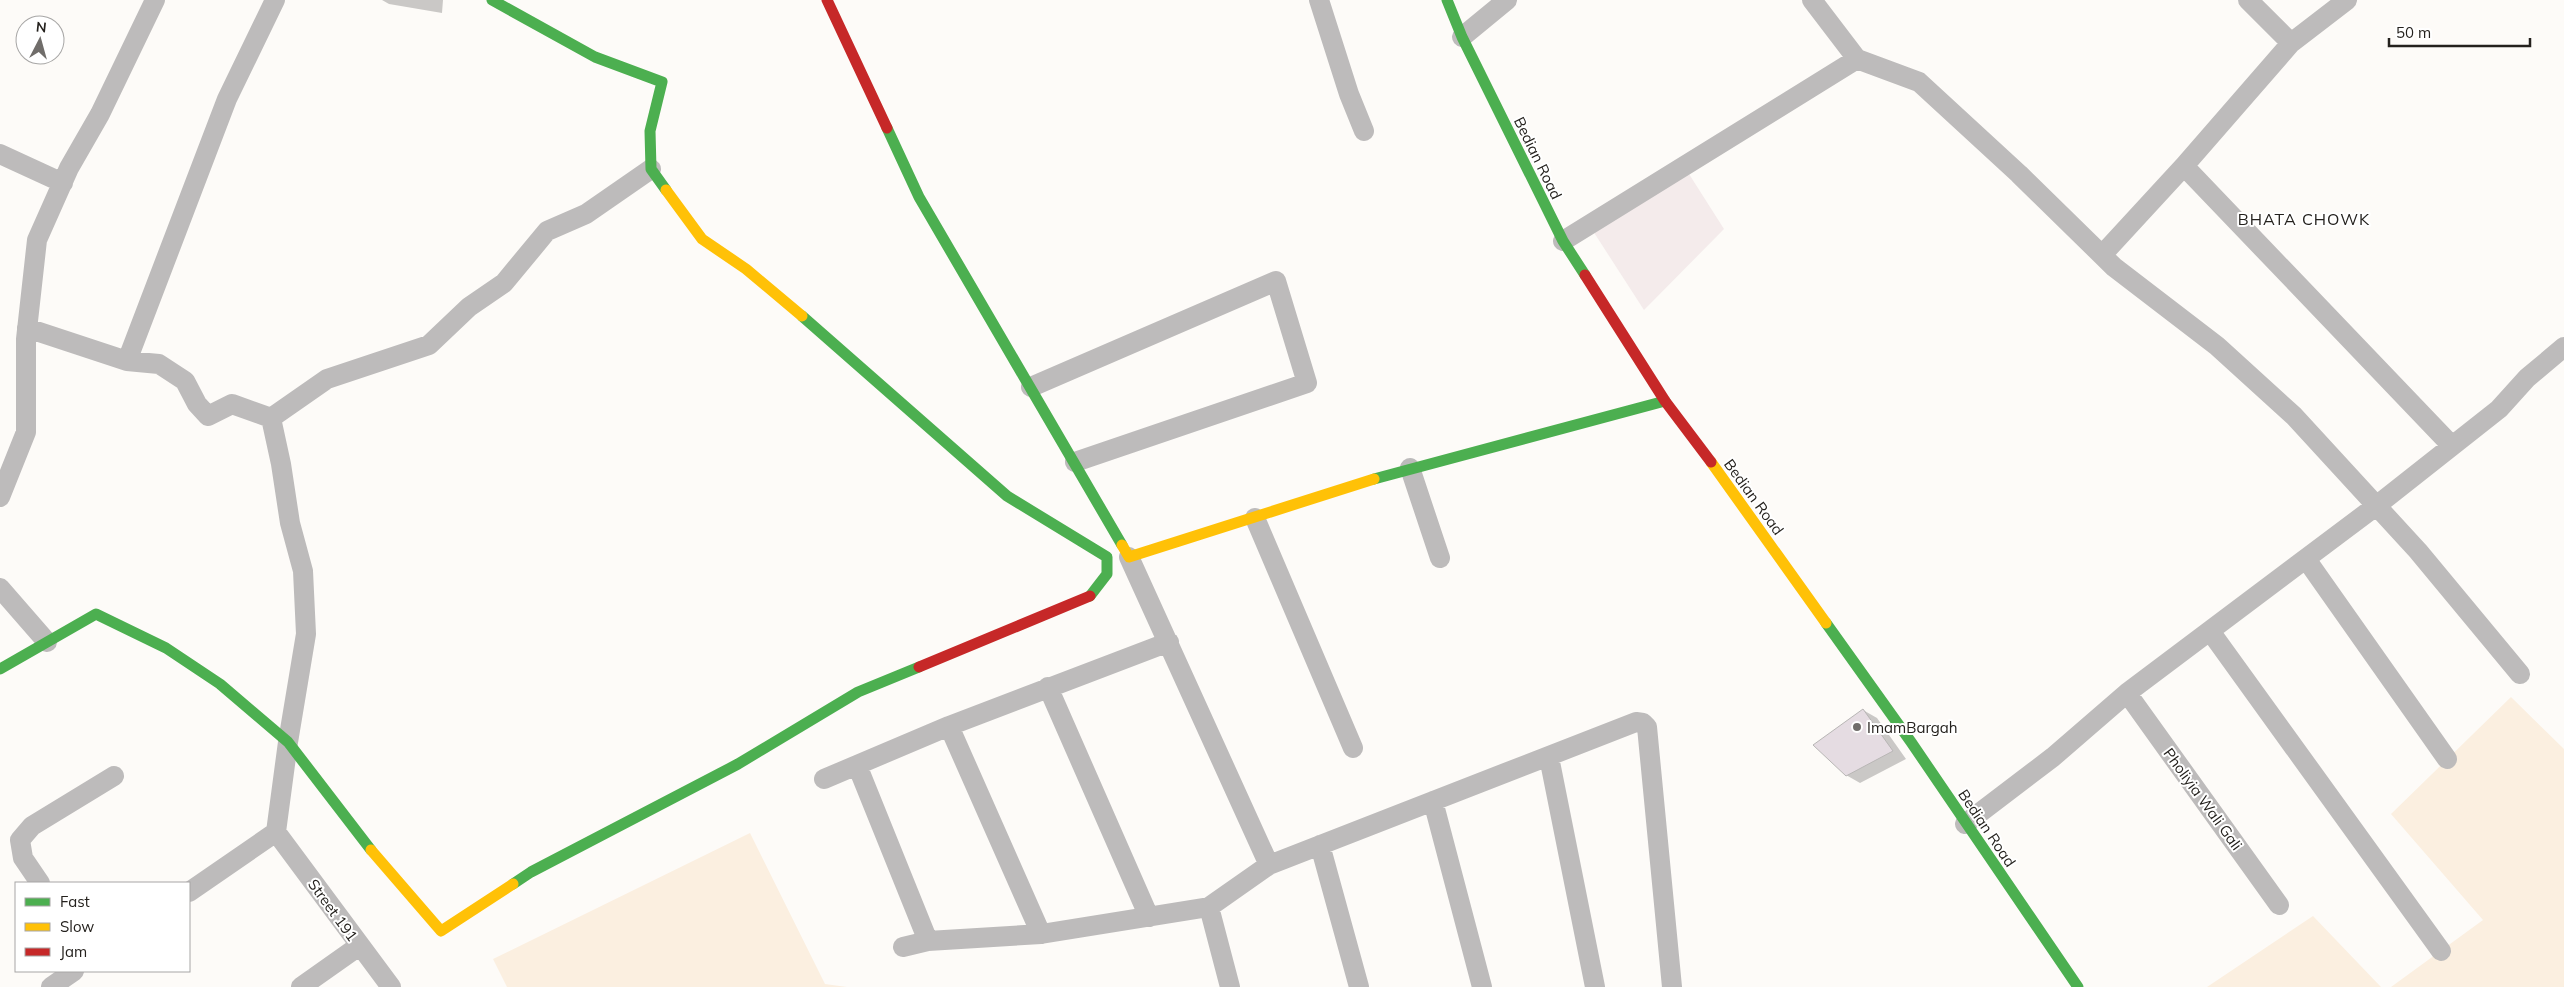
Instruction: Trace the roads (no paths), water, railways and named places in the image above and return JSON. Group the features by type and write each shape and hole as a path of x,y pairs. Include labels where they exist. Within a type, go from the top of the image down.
{"street":[{"path":"0,497 26,432 27,328 37,240 63,183 100,114 155,0"},
{"path":"127,361 227,99 275,0"},
{"path":"0,669 96,614 166,648 220,684 288,742 356,832 441,932 531,872 738,764 858,692 1088,596 1101,586 1110,563 1107,558 1007,496 814,326 746,269 702,239 651,168 650,131 662,82 595,57 492,0"},
{"path":"827,0 919,197 1129,557 1268,865"},
{"path":"1319,0 1349,94 1364,131"},
{"name":"Bedian Road","path":"1447,0 1462,37 1563,241 1665,401 1736,495 1911,742 2078,987"},
{"path":"1462,37 1507,0"},
{"path":"1812,0 1857,59 1919,82 2020,174 2102,255 2217,346 2294,416 2418,550 2520,674"},
{"path":"2248,0 2291,43"},
{"path":"2102,255 2184,166 2291,43 2347,0"},
{"path":"1563,241 1857,59"},
{"path":"0,154 63,183"},
{"path":"2184,166 2452,446"},
{"path":"271,418 327,379 428,345 469,308 504,283 548,231 586,214 651,168"},
{"path":"1031,387 1276,281 1307,383 1075,462"},
{"path":"27,328 127,361 159,364 185,381 197,404 208,416 232,404 271,418"},
{"path":"1966,824 2053,757 2127,693 2376,506 2499,409 2527,378 2564,347"},
{"path":"1129,557 1410,468 1665,401"},
{"path":"190,891 276,832 288,742 306,634 303,571 290,523 281,464 271,418"},
{"path":"1410,468 1440,558"},
{"path":"1256,518 1353,748"},
{"path":"2306,559 2447,759"},
{"path":"0,588 47,642"},
{"path":"2210,631 2441,950"},
{"path":"824,779 949,726 1168,642"},
{"path":"1048,687 1148,917"},
{"name":"Pholiyia Wali Gali","path":"2127,693 2279,905"},
{"path":"903,947 928,941 1041,934 1209,907 1268,865 1636,722 1643,722 1647,727 1672,987"},
{"path":"949,726 1041,934"},
{"path":"1549,757 1595,987"},
{"path":"857,765 928,941"},
{"path":"39,882 23,858 20,840 32,826 114,776"},
{"path":"1433,801 1482,987"},
{"name":"Street 191","path":"276,832 359,946 392,987"},
{"path":"1320,845 1359,987"},
{"path":"1209,907 1230,987"},
{"path":"301,987 359,946"},
{"path":"51,987 73,972"}],"place":[{"name":"ImamBargah","path":"1857,727"}],"district":[{"name":"BHATA CHOWK","path":"2304,219"}]}
